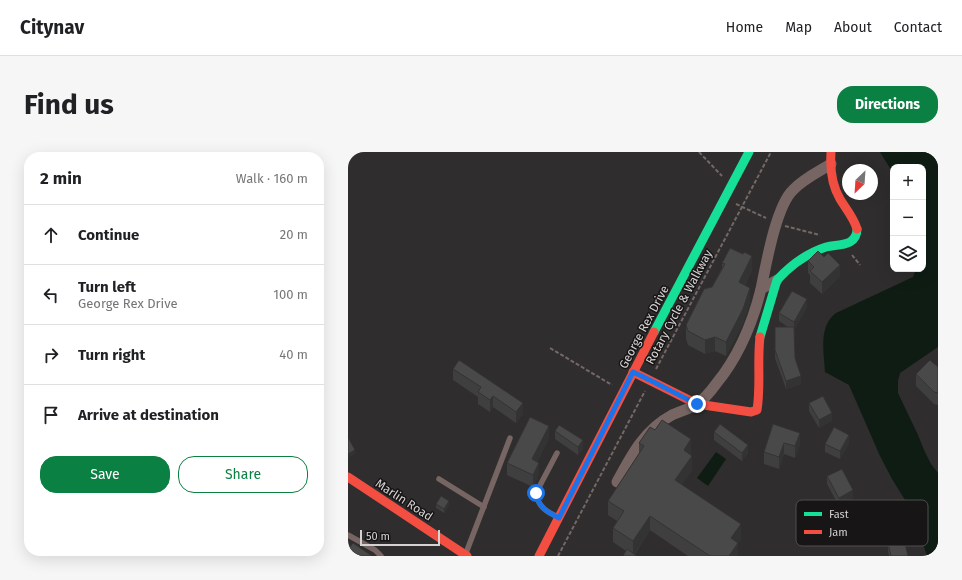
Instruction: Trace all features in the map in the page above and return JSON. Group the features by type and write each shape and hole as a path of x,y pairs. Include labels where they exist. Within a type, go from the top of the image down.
{"street":[{"name":"George Rex Drive","path":"539,556 633,372 749,152"},
{"path":"633,372 697,404 751,412 757,410 759,398 758,360 760,338 777,280 783,272 820,249 848,243 854,239 858,231 852,218 839,198 832,181 830,164 831,152"},
{"path":"617,482 635,449 644,438 655,427 671,416 697,404 710,392 726,372 744,342 761,289 777,223 784,203 792,190 830,164"},
{"path":"761,289 777,280"},
{"name":"Marlin Road","path":"348,477 467,555"}],"lane":[{"path":"467,555 510,438"},
{"path":"557,453 536,493 542,508 559,518"},
{"path":"439,479 484,507"},
{"path":"348,535 375,550 381,556"}],"path":[{"path":"699,152 731,186"},
{"name":"Rotary Cycle & Walkway","path":"558,556 771,152"},
{"path":"724,198 777,223 796,230 820,235 842,245 850,252 860,265"},
{"path":"550,348 623,392"}],"shaded area":[{"path":"880,152 938,152 938,347 900,373 898,393 931,464 938,473 938,556 927,556 924,546 928,546 928,500 905,500 880,456 849,385 825,372 823,340 824,332 830,318 836,313 913,277 915,272 926,272 926,164 890,164 890,168"},
{"path":"716,452 726,459 708,486 697,478"}],"building":[{"path":"730,248 752,256 739,282 750,288 743,309 726,342 715,337 705,340 688,331 686,325 704,289 712,287 725,264 722,263"},
{"path":"818,251 824,257 828,253 840,265 822,282 810,271 814,267 808,261"},
{"path":"792,291 807,299 794,322 779,313"},
{"path":"775,327 794,327 795,358 801,376 786,381 775,350"},
{"path":"459,360 523,403 516,412 493,396 490,400 478,392 481,387 453,369"},
{"path":"930,360 938,367 938,393 934,392 916,374"},
{"path":"823,396 832,413 819,420 809,403"},
{"path":"530,417 549,426 532,459 539,463 533,475 507,463"},
{"path":"662,420 691,439 684,450 692,456 675,480 741,524 731,538 738,543 729,556 710,556 650,516 633,541 613,528 624,511 608,501 644,446 639,443 650,427 655,430"},
{"path":"720,424 748,445 742,453 714,432"},
{"path":"773,424 800,433 795,446 784,443 779,457 764,452"},
{"path":"559,425 583,440 578,447 555,431"},
{"path":"834,427 849,435 840,451 825,444"},
{"path":"348,439 355,450 348,454"},
{"path":"842,469 853,490 839,498 827,476"},
{"path":"441,496 449,501 444,509 436,504"},
{"path":"353,543 372,556 348,556 348,549"},
{"path":"889,546 906,546 908,556 891,556"},
{"path":"627,549 637,556 623,556"}],"traffic: fast":[{"path":"654,332 749,152"},
{"path":"760,337 777,280 793,265 806,256 826,247 850,242 855,237 857,229"}],"traffic: jam":[{"path":"831,152 831,170 835,188 857,229"},
{"path":"539,556 654,332"},
{"path":"633,372 697,404 751,412 757,410 760,337"},
{"path":"348,477 467,556"}],"route":[{"path":"536,493 542,508 559,518 633,372 697,404"}]}
